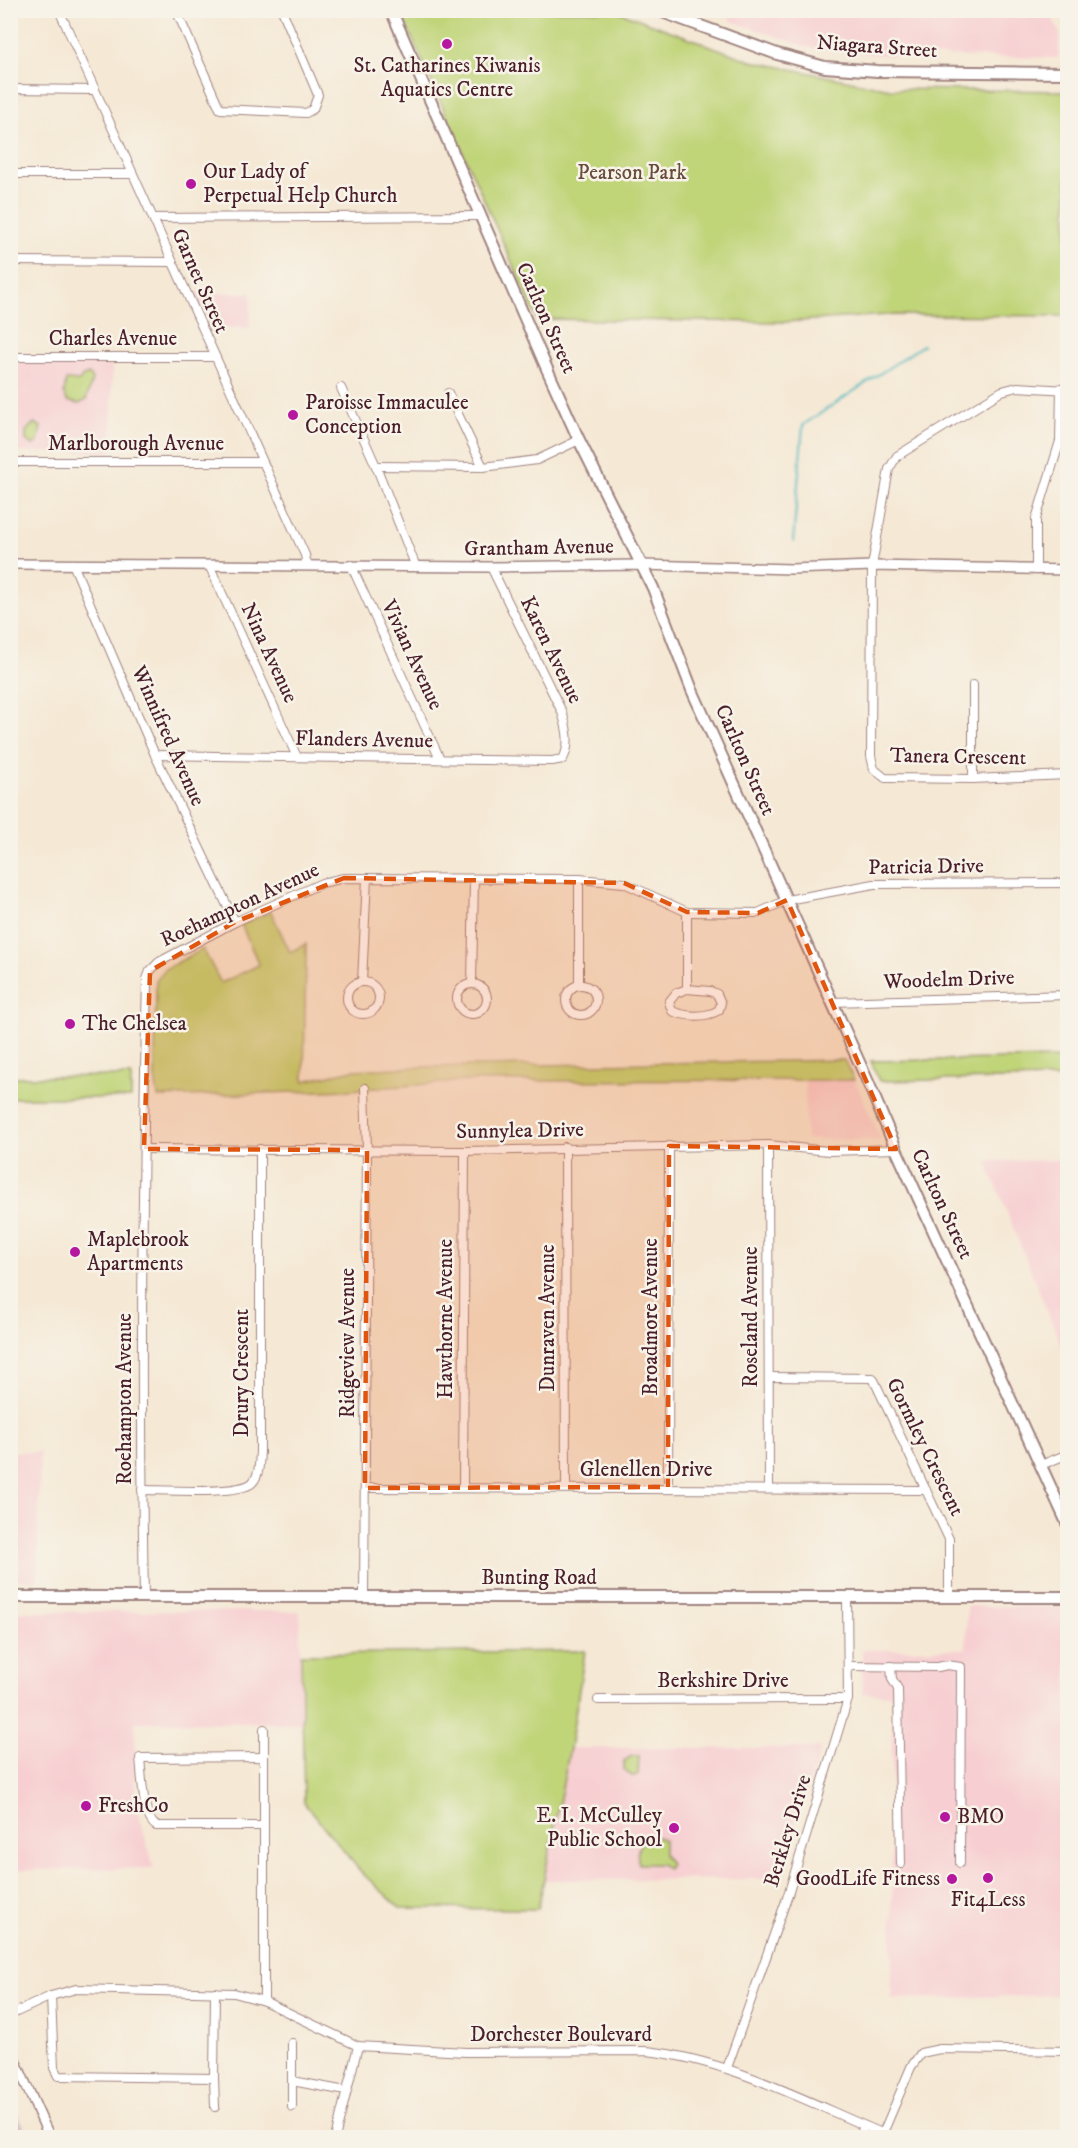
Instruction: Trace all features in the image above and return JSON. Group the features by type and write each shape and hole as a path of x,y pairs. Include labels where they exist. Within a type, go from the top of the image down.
{"main road":[{"name":"Carlton Street","path":"391,10 479,216 579,440 653,588 692,690 896,1149 1068,1525"},
{"name":"Niagara Street","path":"657,10 777,54 825,67 877,71 1068,74"},
{"path":"1048,1597 1068,1590"},
{"name":"Bunting Road","path":"10,1597 1068,1597"}],"street":[{"name":"Garnet Street","path":"59,10 305,555 307,566"},
{"path":"176,10 220,109 306,113 313,109 318,95 282,10"},
{"path":"10,90 95,90"},
{"path":"10,174 132,174"},
{"path":"153,218 479,216"},
{"path":"10,261 172,262"},
{"name":"Charles Avenue","path":"10,357 214,357"},
{"path":"873,566 889,468 897,456 1002,391 1017,387 1064,389 1060,441 1036,519 1035,570"},
{"path":"341,388 376,466 416,567"},
{"path":"448,393 483,467"},
{"path":"376,466 483,467 537,460 579,440"},
{"name":"Marlborough Avenue","path":"10,462 262,462"},
{"name":"Grantham Avenue","path":"10,564 416,567 641,565 792,569 873,566 1068,570"},
{"name":"Winnifred Avenue","path":"73,564 155,755 235,922"},
{"name":"Nina Avenue","path":"209,565 297,757"},
{"name":"Vivian Avenue","path":"351,566 440,759"},
{"name":"Tanera Crescent","path":"873,566 871,756 874,769 885,778 973,779 1068,775"},
{"name":"Karen Avenue","path":"491,567 562,712 568,731 568,751"},
{"path":"973,684 973,779"},
{"name":"Flanders Avenue","path":"155,755 552,761 563,759 568,751"},
{"name":"Roehampton Avenue","path":"144,1597 142,1490 144,1149 147,979 150,971 159,963 235,922 322,883 344,878 579,879 624,883 687,912 758,913 787,900"},
{"path":"362,982 367,878"},
{"path":"472,983 474,879"},
{"path":"579,879 579,985"},
{"name":"Patricia Drive","path":"787,900 874,884 1068,883"},
{"path":"687,912 687,988"},
{"path":"362,982 375,988 379,997 376,1006 364,1014 351,1008 347,999 353,986 362,982"},
{"path":"472,983 484,989 488,998 485,1007 473,1014 464,1012 457,1000 462,987 472,983"},
{"path":"579,985 593,990 596,1000 593,1010 584,1015 574,1014 566,1003 570,989 579,985"},
{"path":"687,988 717,993 721,1003 719,1010 711,1015 683,1016 672,1011 669,1002 676,993 687,988"},
{"name":"Woodelm Drive","path":"832,1002 1068,995"},
{"name":"Ridgeview Avenue","path":"364,1598 367,1150 365,1088"},
{"name":"Sunnylea Drive","path":"144,1149 465,1150 768,1145 829,1151 896,1149"},
{"name":"Roseland Avenue","path":"768,1145 769,1488"},
{"name":"Broadmore Avenue","path":"668,1488 669,1146"},
{"name":"Dunraven Avenue","path":"565,1148 566,1488"},
{"name":"Drury Crescent","path":"142,1490 235,1490 250,1485 258,1473 260,1452 260,1149"},
{"name":"Hawthorne Avenue","path":"463,1488 465,1150"},
{"name":"Gormley Crescent","path":"769,1377 873,1378 949,1539 949,1598"},
{"path":"1041,1465 1068,1454"},
{"name":"Glenellen Drive","path":"365,1488 926,1490"},
{"name":"Berkley Drive","path":"727,2068 788,1894 848,1699 847,1598"},
{"path":"848,1666 938,1667 947,1665 961,1667 960,1863"},
{"path":"891,1666 892,1679 898,1689 901,1864"},
{"name":"Berkshire Drive","path":"598,1700 848,1699"},
{"path":"264,1729 264,2001"},
{"path":"264,1757 140,1758 144,1803 152,1823 156,1826 264,1826"},
{"path":"10,2015 51,1996 76,1989 234,1993 264,2001 358,2046 335,2138"},
{"path":"214,2107 215,1992"},
{"path":"51,1996 54,2068 58,2076 214,2078"},
{"path":"292,2043 292,2107"},
{"name":"Dorchester Boulevard","path":"358,2046 466,2052 647,2051 668,2054 727,2068 894,2138"},
{"path":"10,2049 50,2138"},
{"path":"883,2133 911,2067 921,2053 940,2049 1068,2052"},
{"path":"292,2081 346,2091"},
{"path":"859,2138 864,2126"}],"highlighted area":[{"path":"344,878 624,883 687,912 758,913 787,900 896,1149 669,1146 668,1487 365,1488 367,1150 144,1149 150,971 235,922"}],"shaded area":[{"path":"727,11 1049,11 1060,34 1058,58 884,55 807,47 731,21"},
{"path":"195,293 251,293 250,328 210,327"},
{"path":"112,359 112,452 11,452 11,360"},
{"path":"805,1080 854,1080 881,1140 806,1139"},
{"path":"1068,1160 1067,1360 986,1161"},
{"path":"11,1452 40,1452 37,1580 11,1580"},
{"path":"967,1606 1067,1607 1067,1995 892,1999 892,1695 863,1693 862,1650 966,1649"},
{"path":"300,1611 301,1723 135,1722 135,1799 154,1868 11,1870 10,1612"},
{"name":"E. I. McCulley Public School","path":"570,1748 822,1748 775,1879 544,1880"},
{"path":"10,2100 14,2108 29,2137 11,2137"}],"green space":[{"name":"Pearson Park","path":"400,11 617,11 751,61 890,89 1067,91 1067,316 887,315 784,322 537,319"},
{"path":"89,374 92,380 86,400 79,404 67,401 64,394 66,380 79,381 83,376"},
{"path":"34,423 41,427 38,442 33,445 26,440 26,431"},
{"path":"271,912 290,952 306,944 304,1081 353,1070 421,1067 844,1060 854,1080 468,1081 349,1090 158,1097 155,1078 156,981 165,969 203,949 221,983 259,965 241,924"},
{"path":"1067,1058 1067,1078 879,1081 871,1061"},
{"path":"131,1076 131,1098 11,1098 11,1077"},
{"path":"585,1651 570,1748 538,1909 400,1908 362,1873 304,1803 301,1654"},
{"path":"632,1756 639,1756 638,1775 632,1776 624,1769 624,1761"},
{"path":"655,1836 664,1840 664,1854 670,1864 667,1869 661,1864 639,1864 638,1849 642,1842"}],"waterway":[{"path":"793,542 803,425 923,345"}],"place":[{"name":"St. Catharines Kiwanis Aquatics Centre","path":"447,44"},
{"name":"Our Lady of Perpetual Help Church","path":"191,184"},
{"name":"Paroisse Immaculee Conception","path":"293,415"},
{"name":"The Chelsea","path":"70,1024"},
{"name":"Maplebrook Apartments","path":"75,1252"},
{"name":"FreshCo","path":"86,1806"},
{"name":"BMO","path":"945,1817"},
{"name":"E. I. McCulley Public School","path":"674,1828"},
{"name":"Fit4Less","path":"988,1878"},
{"name":"GoodLife Fitness","path":"952,1879"}]}
